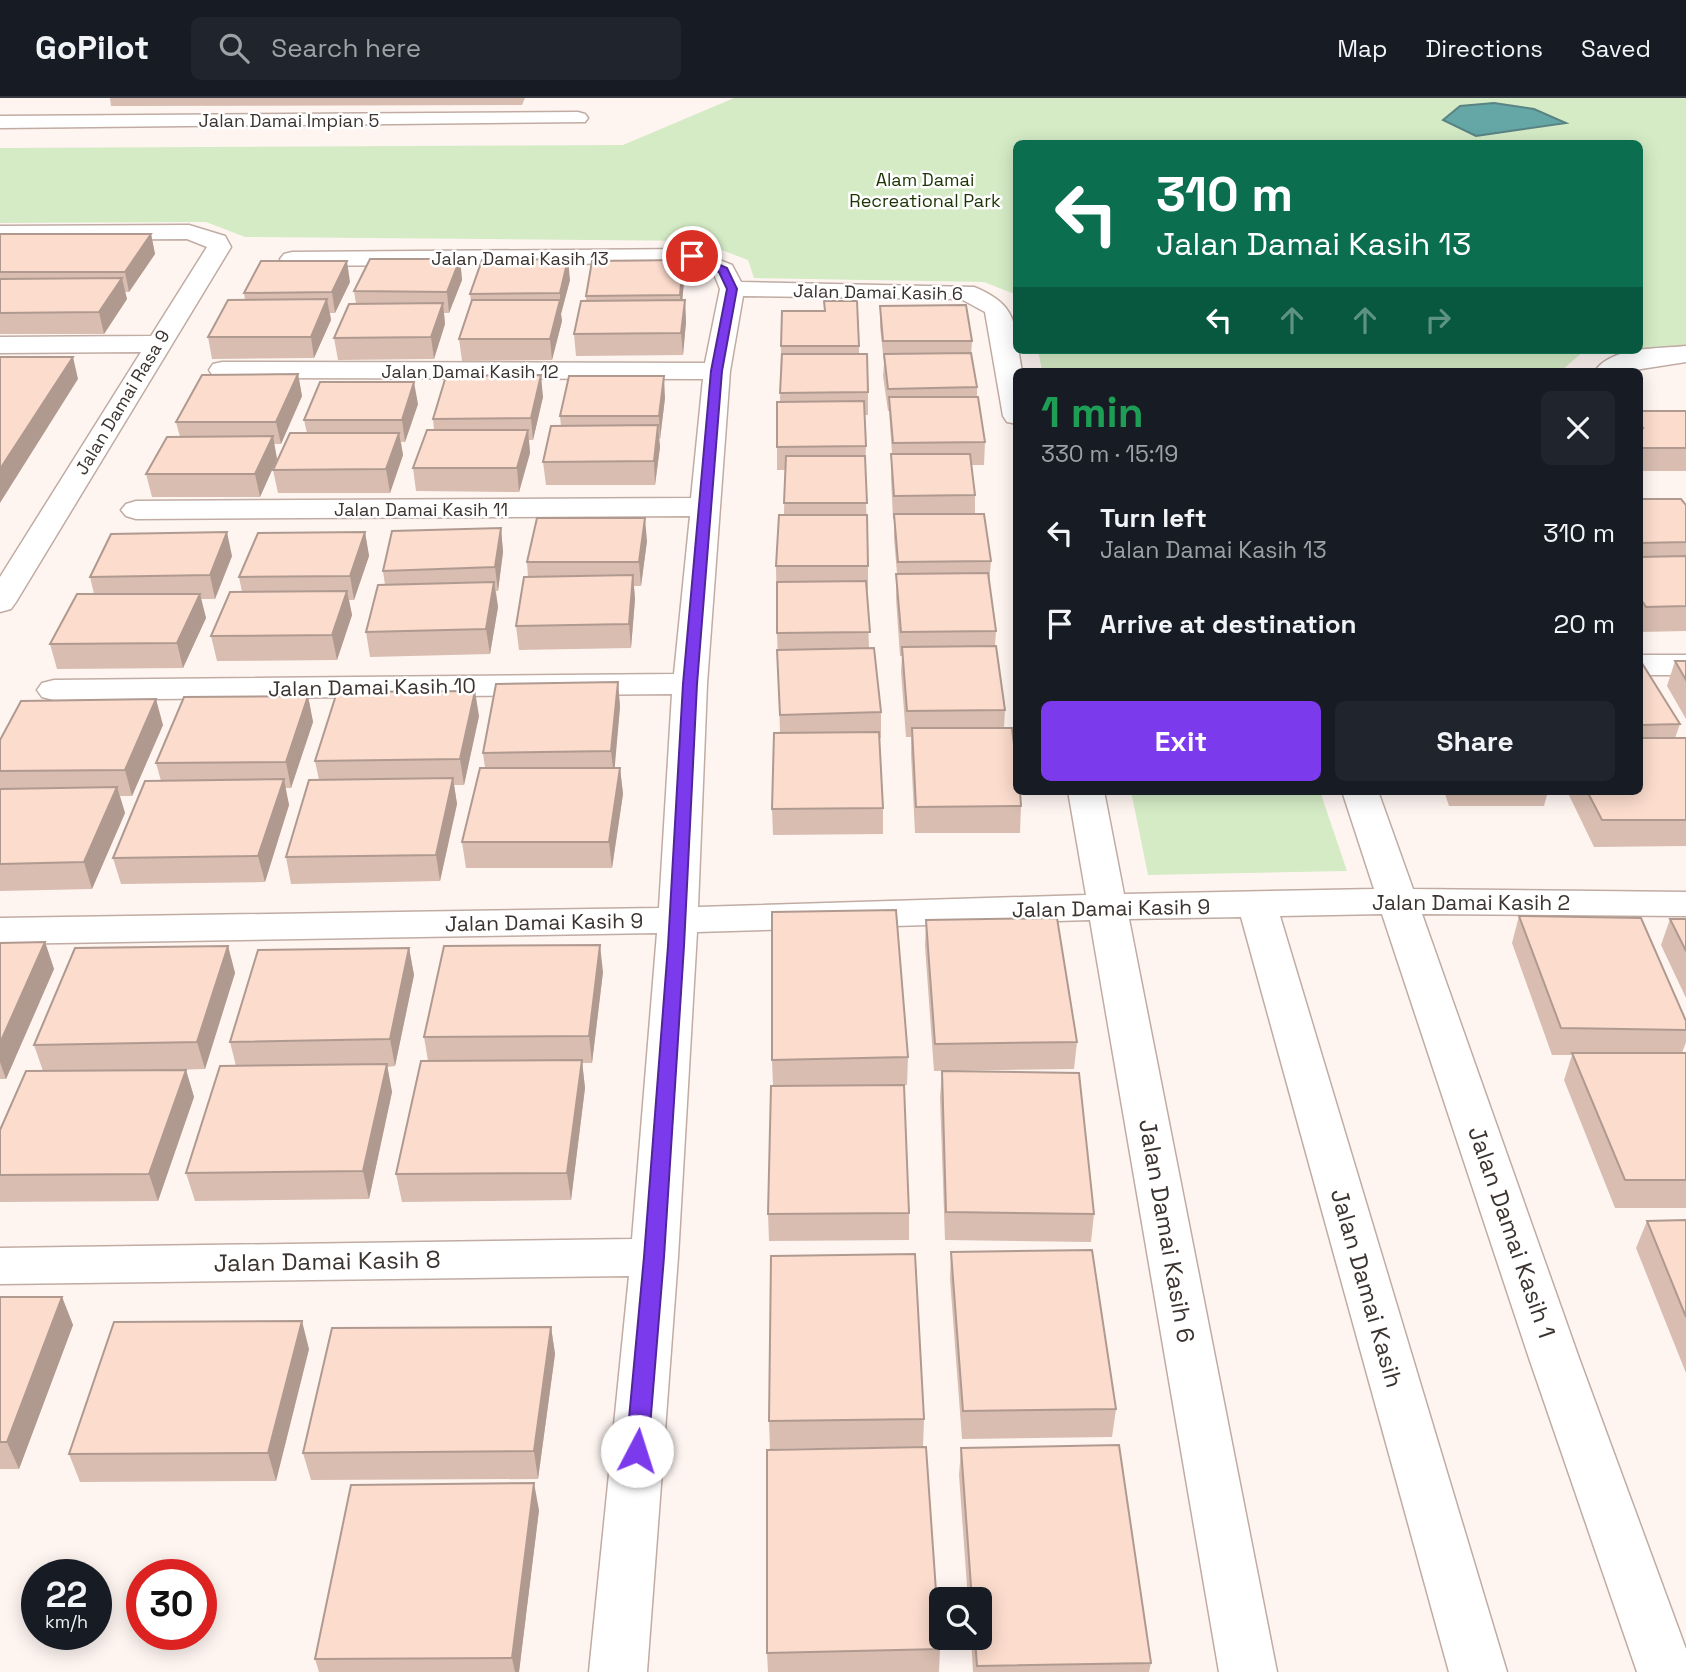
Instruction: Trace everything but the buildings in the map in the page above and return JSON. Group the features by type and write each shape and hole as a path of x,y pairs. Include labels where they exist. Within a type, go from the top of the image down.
{"street":[{"name":"Jalan Damai Impian 5","path":"0,122 578,118"},
{"name":"Jalan Damai Rasa 9","path":"0,233 173,231 206,236 217,241 219,247 0,602"},
{"name":"Jalan Damai Kasih 13","path":"292,259 692,256 724,270 732,289"},
{"path":"618,1672 654,1257 678,920 690,684 717,371 732,289"},
{"name":"Jalan Damai Kasih 6","path":"732,289 965,292 987,301 997,310 1013,395"},
{"path":"0,345 157,344"},
{"path":"1614,368 1627,361 1686,354"},
{"name":"Jalan Damai Kasih 12","path":"222,370 717,371"},
{"name":"Jalan Damai Kasih 11","path":"136,510 706,507"},
{"path":"1643,665 1686,665"},
{"name":"Jalan Damai Kasih 10","path":"54,690 690,684"},
{"name":"Jalan Damai Kasih 6","path":"1087,795 1248,1672"},
{"name":"Jalan Damai Kasih 1","path":"1361,795 1666,1672"},
{"name":"Jalan Damai Kasih 2","path":"1257,905 1396,901 1686,904"},
{"name":"Jalan Damai Kasih 9","path":"0,931 678,920 947,910 1257,905"},
{"name":"Jalan Damai Kasih","path":"1257,905 1478,1672"},
{"name":"Jalan Damai Kasih 8","path":"0,1266 654,1257"}],"green space":[{"name":"Alam Damai Recreational Park","path":"734,98 1686,98 1686,348 1643,349 1643,140 1013,140 1013,293 984,282 754,278 748,260 698,241 245,237 206,222 0,223 0,148 623,145"},
{"path":"1039,354 1580,354 1564,368 1041,368"},
{"path":"1132,795 1321,795 1347,871 1148,875"}],"water":[{"path":"1494,103 1534,109 1566,123 1476,136 1443,120 1460,106"}],"route":[{"path":"637,1451 676,946 690,684 717,371 732,289 724,270 692,256"}]}
